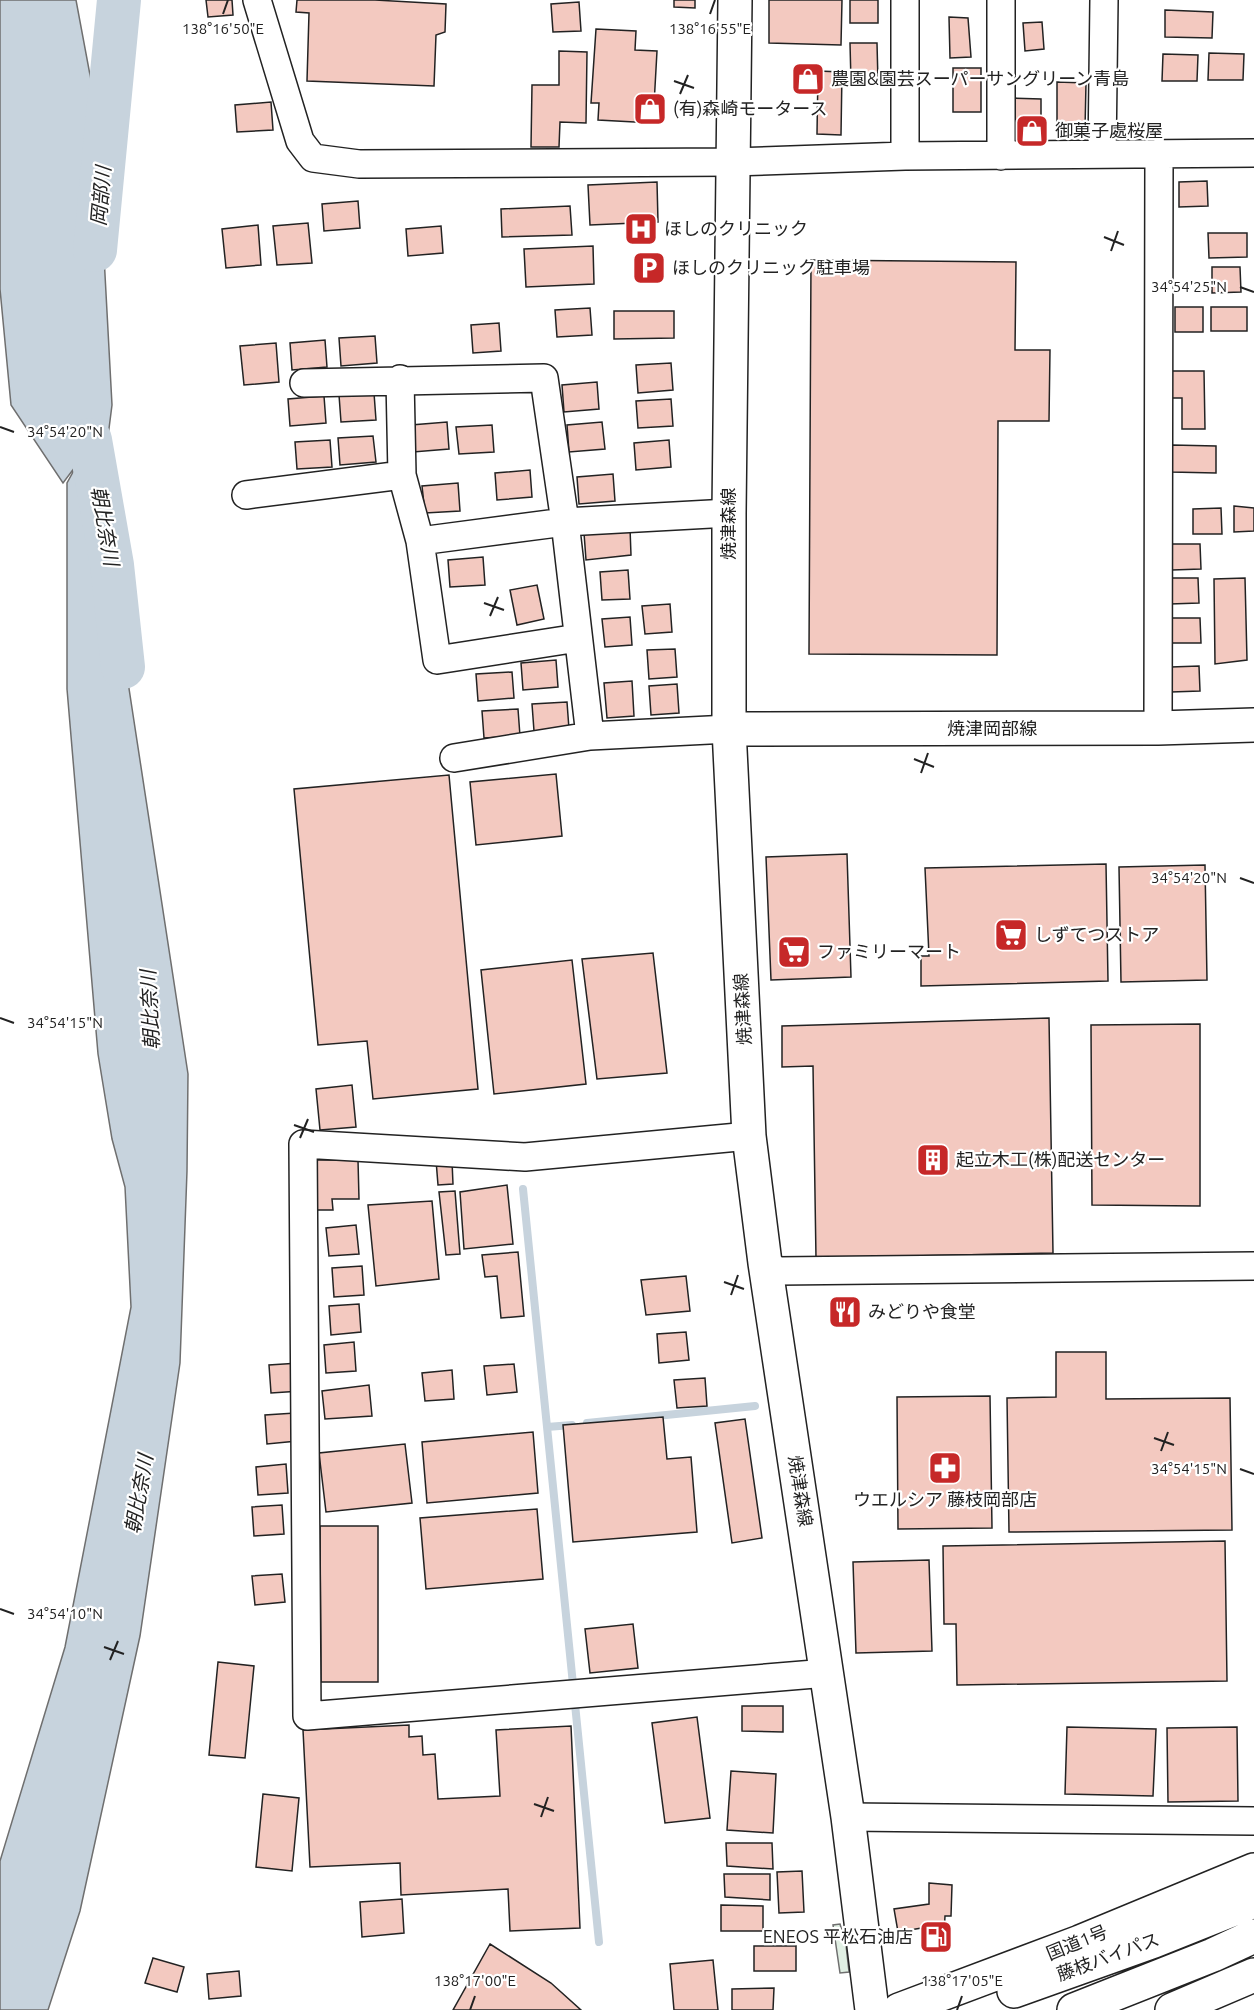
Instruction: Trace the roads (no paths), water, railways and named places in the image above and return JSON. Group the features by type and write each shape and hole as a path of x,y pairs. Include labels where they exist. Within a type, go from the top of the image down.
{"main road":[{"name":"焼津森線","path":"735,0 729,729 749,1136 765,1263 848,1817 872,2010"},
{"name":"焼津岡部線","path":"729,729 1158,728 1254,725"},
{"name":"国道1号","path":"899,2010 1080,1942 1254,1870"},
{"name":"藤枝バイパス","path":"963,2009 1154,1941 1254,1901"},
{"name":"藤枝バイパス","path":"1074,2010 1213,1955 1254,1936"},
{"path":"1172,2010 1254,1975"}],"street":[{"path":"257,0 300,141 313,158 359,164 732,162 904,156 1254,153"},
{"path":"904,0 904,156"},
{"path":"1001,0 1001,156"},
{"path":"1102,154 1104,0"},
{"path":"1158,728 1160,153"},
{"path":"304,383 400,379 544,378 565,522 590,736"},
{"path":"400,379 402,475 420,541 437,660 578,638"},
{"path":"246,495 402,475"},
{"path":"420,541 565,522 729,513"},
{"path":"454,758 590,736 729,729"},
{"path":"749,1136 525,1156 303,1144 307,1716 827,1673"},
{"path":"765,1263 778,1271 1254,1266"},
{"path":"848,1817 1254,1821"}],"water":[{"path":"0,0 76,0 96,107 112,405 100,499 188,1074 180,1363 140,1636 80,1911 48,2010 0,2010 0,1861 65,1647 131,1307 125,1187 112,1139 98,1054 67,689 67,483 78,463 63,483 11,405 0,289"}],"waterway":[{"name":"岡部川","path":"95,250 119,0"},
{"name":"朝比奈川","path":"90,440 112,565 123,667"},
{"path":"523,1189 599,1942"},
{"path":"587,1423 755,1406"},
{"path":"547,1427 572,1425"}],"place":[{"name":"農園&園芸スーパーサングリーン青島","path":"808,79"},
{"name":"(有)森崎モータース","path":"650,109"},
{"name":"御菓子處桜屋","path":"1032,131"},
{"name":"ほしのクリニック","path":"641,229"},
{"name":"ほしのクリニック駐車場","path":"649,268"},
{"name":"しずてつストア","path":"1011,935"},
{"name":"ファミリーマート","path":"794,952"},
{"name":"起立木工(株)配送センター","path":"933,1160"},
{"name":"みどりや食堂","path":"845,1312"},
{"name":"ウエルシア 藤枝岡部店","path":"945,1468"},
{"name":"ENEOS 平松石油店","path":"936,1937"}]}
